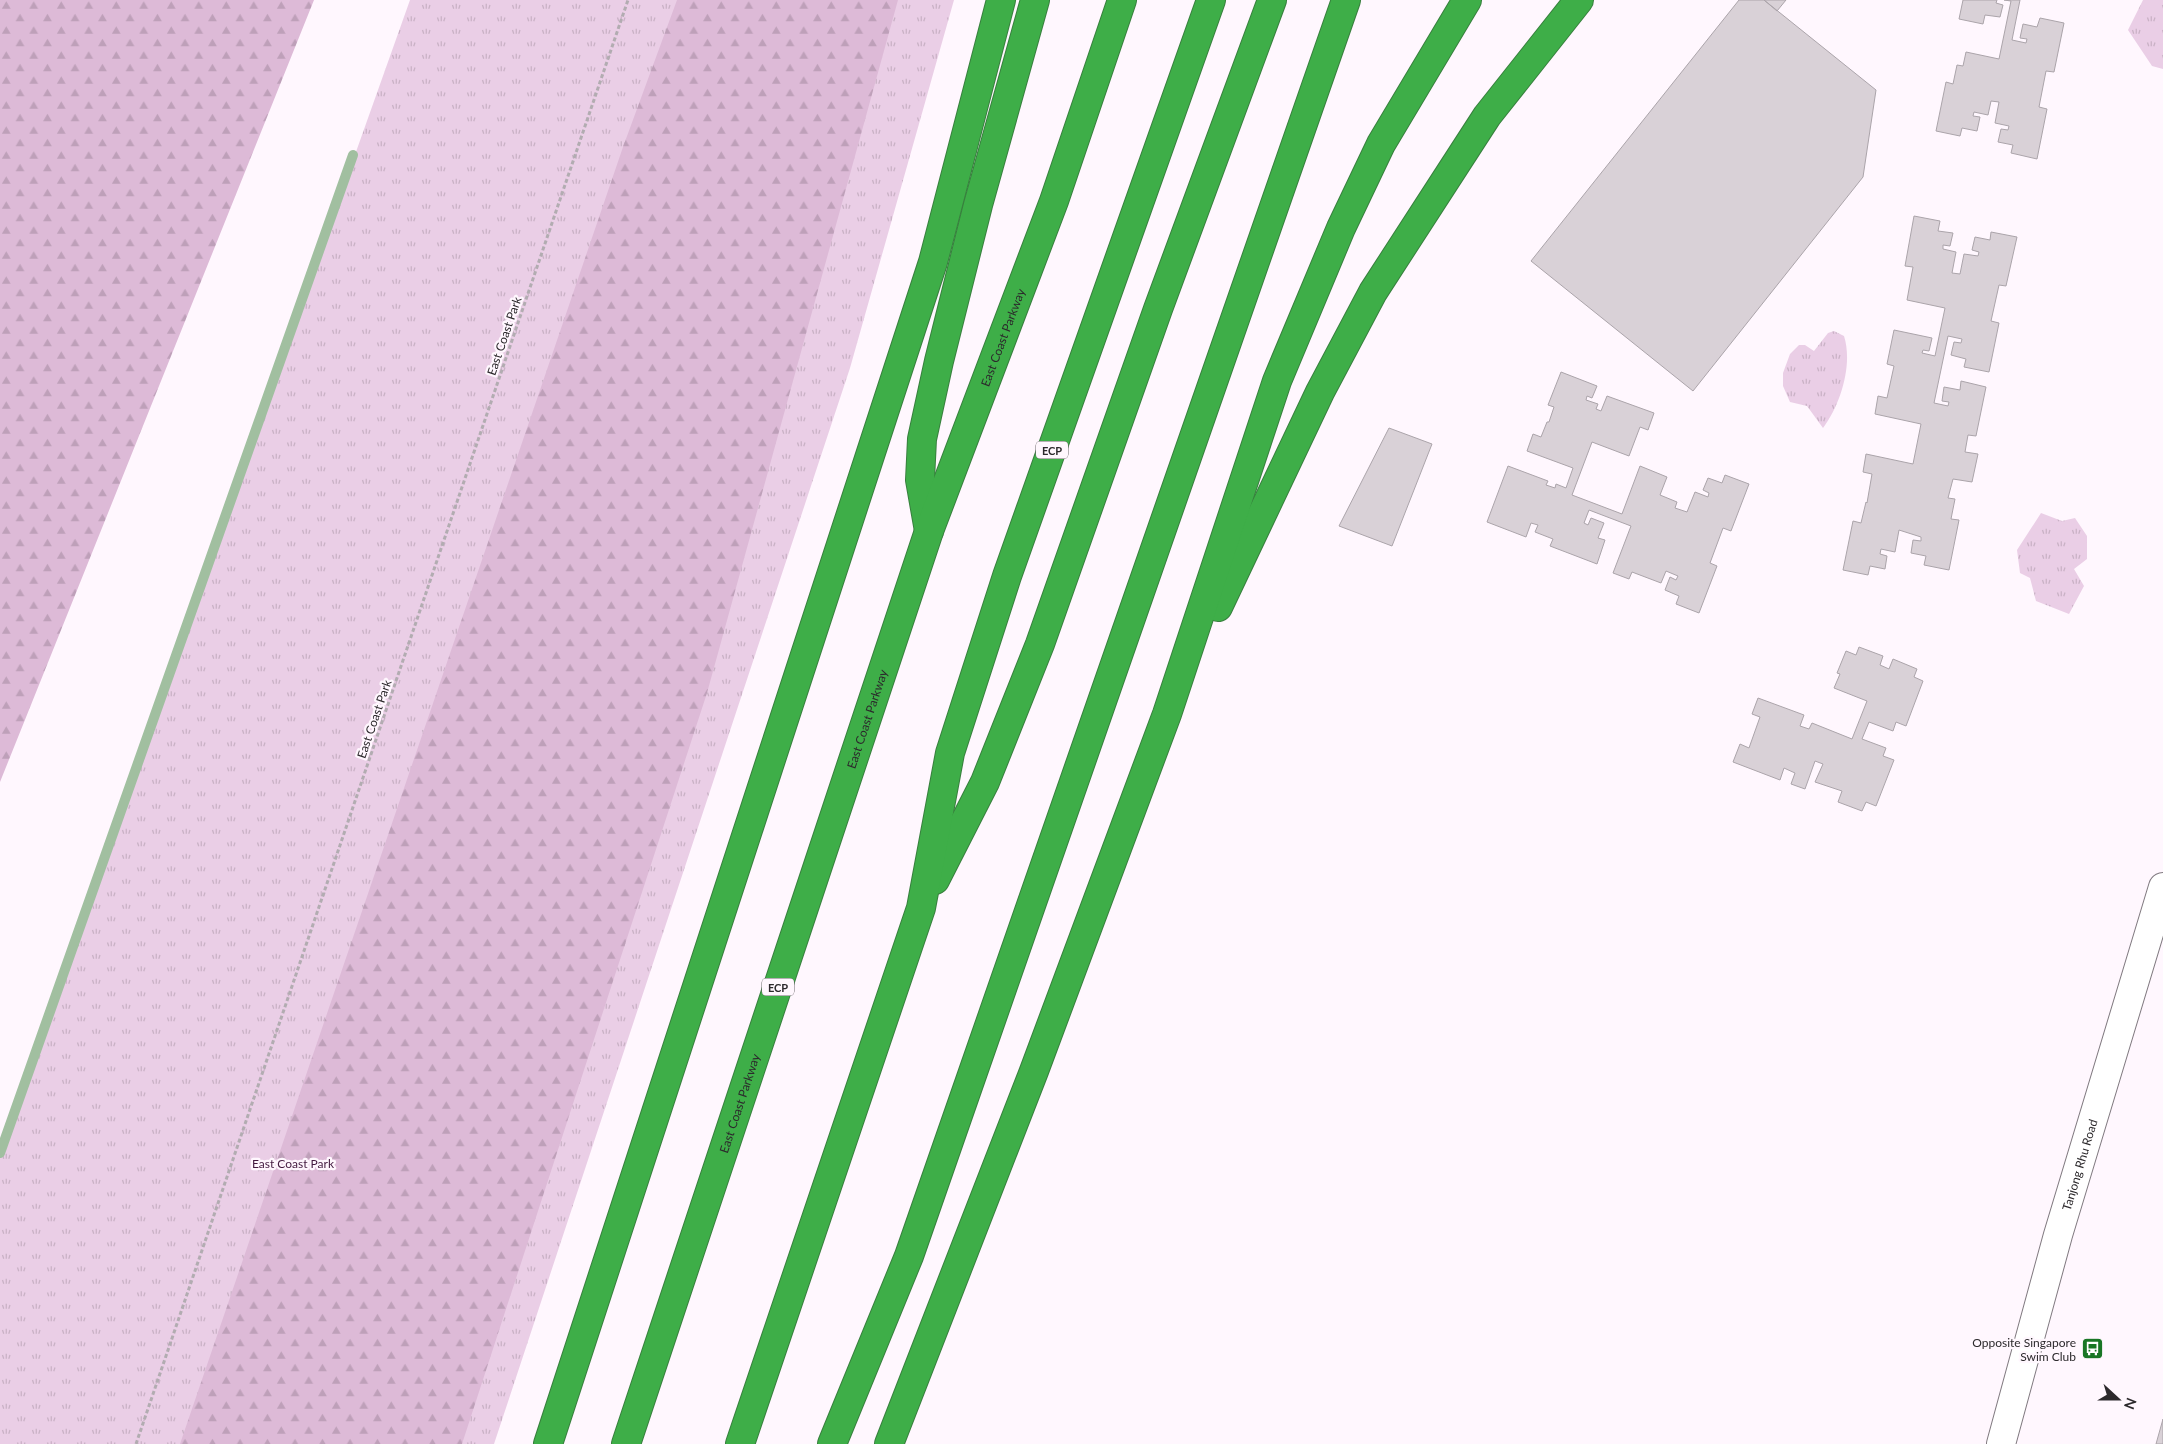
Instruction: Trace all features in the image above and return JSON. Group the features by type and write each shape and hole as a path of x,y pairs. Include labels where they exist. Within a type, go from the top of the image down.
{"highway":[{"path":"548,1444 933,262 1001,0"},
{"path":"929,531 920,480 922,439 938,361 978,205 1035,0"},
{"name":"East Coast Parkway","path":"626,1444 929,531 1054,201 1122,0"},
{"name":"ECP","path":"740,1444 921,908 950,753 1007,576 1211,0"},
{"path":"921,908 985,782 1040,644 1158,309 1272,0"},
{"path":"832,1444 913,1247 1346,0"},
{"path":"889,1444 1034,1071 1166,714 1277,381 1341,228 1381,144 1467,0"},
{"path":"1166,714 1316,401 1374,292 1487,116 1579,0"}],"street":[{"name":"Tanjong Rhu Road","path":"2001,1444 2058,1236 2163,887"}],"path":[{"name":"East Coast Park","path":"136,1444 628,0"}],"green space":[{"path":"0,0 314,0 0,782"},
{"name":"East Coast Park","path":"410,0 954,0 850,368 494,1444 0,1444 0,1153"},
{"path":"677,0 898,0 707,693 462,1444 180,1444 623,147"},
{"path":"2143,0 2163,0 2163,69 2152,66 2128,30"},
{"path":"1834,331 1844,336 1847,359 1846,371 1840,396 1823,428 1807,406 1790,402 1783,386 1783,373 1790,354 1799,345 1805,345 1814,351 1828,333"},
{"path":"2041,513 2062,521 2075,518 2087,536 2087,559 2074,569 2084,586 2069,614 2036,601 2030,578 2020,573 2017,550"}],"building":[{"path":"1739,0 1764,0 1876,90 1863,177 1693,391 1531,261"},
{"path":"1764,0 1786,0 1777,11"},
{"path":"1963,0 1997,0 1996,3 2003,5 2000,17 1985,15 1983,24 1959,19"},
{"path":"2004,0 2020,0 2012,40 2026,43 2027,39 2020,38 2023,24 2037,27 2040,18 2064,23 2054,72 2046,71 2039,107 2047,109 2037,159 2011,153 2013,145 1998,142 2001,129 2008,130 2009,126 1995,123 1999,102 1991,101 1988,115 1974,112 1973,116 1980,117 1977,131 1962,128 1960,136 1936,131 1946,82 1953,84 1957,65 1963,66 1966,52 1999,59 2011,1"},
{"path":"1914,216 1940,221 1938,231 1953,233 1950,246 1943,245 1943,249 1956,252 1952,273 1960,274 1964,254 1978,256 1979,252 1972,250 1975,237 1990,240 1991,232 2017,237 2006,286 1999,285 1991,321 1999,323 1989,372 1964,367 1966,359 1951,355 1954,342 1961,343 1962,339 1948,336 1934,403 1948,406 1949,402 1942,401 1944,387 1960,390 1961,381 1986,387 1976,436 1968,435 1965,452 1978,454 1972,482 1953,479 1948,498 1955,499 1951,519 1959,520 1949,570 1924,565 1926,556 1911,553 1913,540 1921,541 1921,537 1899,530 1895,552 1881,549 1880,554 1887,556 1885,569 1870,566 1868,575 1843,570 1853,521 1861,523 1867,503 1872,474 1863,472 1866,454 1913,464 1921,424 1875,414 1878,396 1887,398 1894,366 1887,364 1894,330 1932,338 1929,351 1923,350 1922,353 1935,356 1945,308 1907,300 1913,267 1905,266"},
{"path":"1561,372 1597,386 1592,398 1587,396 1586,400 1598,404 1596,409 1601,411 1607,396 1654,413 1648,430 1640,427 1629,456 1592,442 1572,495 1622,514 1640,466 1667,477 1660,495 1677,502 1675,508 1687,512 1695,492 1708,497 1709,493 1703,490 1708,478 1722,483 1725,475 1749,484 1731,531 1723,528 1710,563 1717,566 1699,613 1676,604 1679,596 1665,590 1670,577 1676,580 1678,576 1666,571 1661,583 1632,572 1629,579 1613,573 1631,526 1589,510 1584,523 1588,525 1591,518 1604,523 1598,538 1605,540 1597,564 1550,546 1553,539 1535,532 1538,525 1531,523 1526,537 1487,522 1508,466 1548,481 1546,485 1555,488 1556,484 1566,488 1573,468 1527,451 1533,434 1541,437 1547,422 1549,422 1554,407 1548,405"},
{"path":"1389,428 1432,444 1392,546 1339,526"},
{"path":"1859,647 1883,656 1880,665 1889,669 1893,659 1917,669 1914,677 1923,681 1906,726 1896,722 1893,731 1869,722 1862,739 1886,748 1883,756 1894,760 1876,806 1866,802 1862,811 1838,802 1842,791 1815,782 1823,764 1815,761 1805,789 1791,784 1795,773 1784,768 1780,780 1733,762 1740,744 1749,748 1760,717 1752,714 1758,698 1804,715 1800,726 1809,729 1812,723 1852,739 1867,701 1834,688 1840,674 1837,673 1846,651 1856,655"},
{"path":"2163,1419 2163,1444 2156,1444"}],"waterway":[{"path":"0,1153 353,155"}],"place":[{"name":"Opposite Singapore Swim Club","path":"2092,1349"}]}
